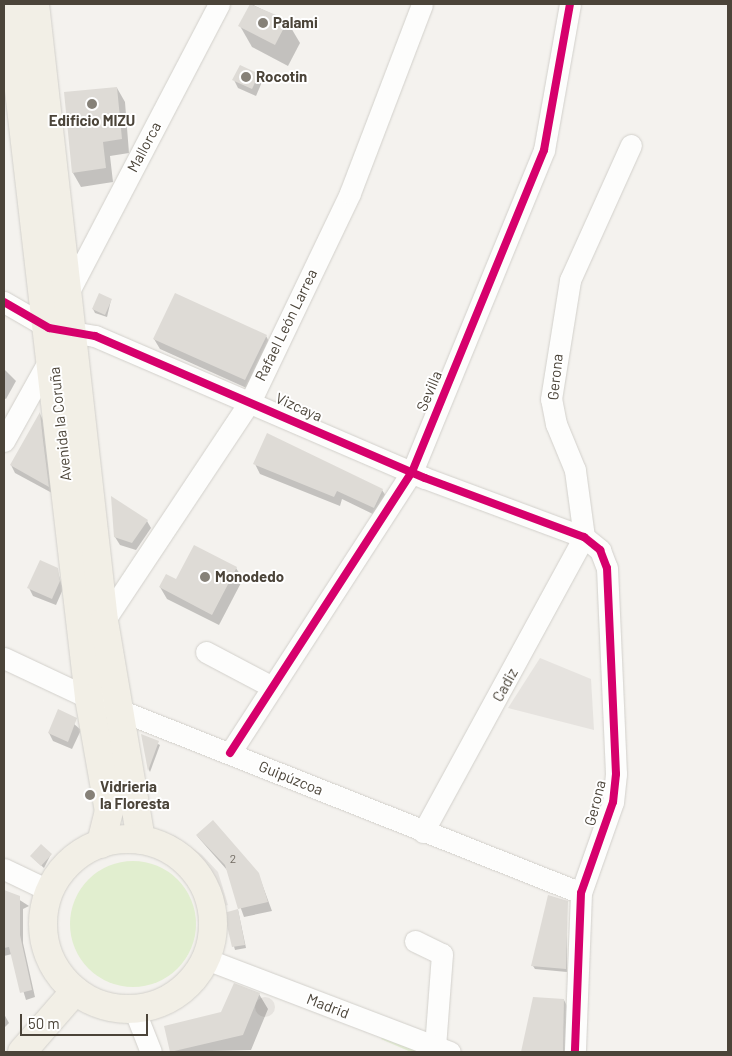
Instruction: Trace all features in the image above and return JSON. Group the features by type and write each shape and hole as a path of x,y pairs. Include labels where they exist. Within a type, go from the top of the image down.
{"main road":[{"name":"Avenida la Coruña","path":"19,14 69,291 61,330 52,354 90,698 109,811 102,844"},
{"name":"Avenida la Coruña","path":"19,14 61,330 83,460 117,707 141,840"},
{"path":"141,840 178,855 207,891 213,913 206,959 183,988 164,1001 134,1009 112,1008 75,991 55,968 45,944 43,917 50,891 70,862 102,844 141,840"},
{"path":"22,1052 75,991"}],"street":[{"name":"Mallorca","path":"69,291 219,4"},
{"name":"Rafael León Larrea","path":"104,621 251,400 350,193 422,4"},
{"name":"Sevilla","path":"230,753 412,472 544,150 570,4"},
{"name":"Gerona","path":"575,1052 581,892 613,802 616,774 607,568 600,550 584,537 575,470 556,424 551,399 570,280 631,145"},
{"name":"Vizcaya","path":"4,302 61,330 251,400 412,472 584,537"},
{"path":"4,441 52,354"},
{"name":"Cadiz","path":"423,832 584,537"},
{"path":"206,652 272,687"},
{"name":"Guipúzcoa","path":"4,658 90,698 117,707 423,832 581,892"},
{"path":"4,869 50,891"},
{"path":"415,941 442,954 442,1049"},
{"name":"Madrid","path":"206,959 442,1049"},
{"path":"134,1009 151,1052"}],"green space":[{"path":"133,861 157,866 177,880 191,900 196,924 191,948 177,968 157,982 133,987 109,982 89,968 75,948 70,924 75,900 89,880 109,866"},
{"path":"383,1035 418,1050 411,1052 381,1039"}],"shaded area":[{"path":"540,658 591,679 594,730 508,708"},
{"path":"148,828 175,836 202,855 218,872 228,905 221,907 214,888 183,851 148,837"},
{"path":"265,997 272,1000 275,1007 272,1014 265,1017 258,1014 255,1007 258,1000"}],"building":[{"name":"Palami","path":"250,4 288,20 275,45 238,26"},
{"name":"Rocotin","path":"240,65 259,74 252,89 232,80"},
{"path":"117,87 122,139 103,142 106,168 72,173 64,92"},
{"path":"99,293 112,299 105,315 92,309"},
{"path":"175,293 267,335 245,380 153,339"},
{"path":"40,412 43,440 49,487 10,465"},
{"path":"267,433 383,489 374,508 337,491 334,497 253,464"},
{"path":"111,496 148,520 132,543 114,537"},
{"name":"Monodedo","path":"194,545 237,567 212,615 159,587 166,574 176,579"},
{"path":"40,560 58,568 60,581 52,599 27,588"},
{"path":"58,709 77,718 68,742 48,733"},
{"path":"141,734 159,741 148,771"},
{"path":"213,820 259,873 268,902 238,909 225,865 196,835"},
{"path":"41,844 52,854 41,866 30,856"},
{"path":"4,890 20,896 20,935 32,990 20,993 9,947 4,948"},
{"path":"548,895 568,901 566,969 531,966"},
{"path":"238,909 245,945 232,947 224,913"},
{"path":"234,983 260,993 243,1035 170,1052 164,1026 221,1012"},
{"path":"533,997 564,999 563,1052 521,1052"}],"cycle path":[{"path":"230,753 412,472 544,150 570,4"},
{"path":"4,302 49,328 95,336 425,478 584,537 600,550 607,568 616,774 613,802 581,893 575,1052"}],"place":[{"name":"Palami","path":"263,23"},
{"name":"Rocotin","path":"246,77"},
{"name":"Edificio MIZU","path":"92,104"},
{"name":"Monodedo","path":"205,577"},
{"name":"Vidrieria la Floresta","path":"90,795"}]}
